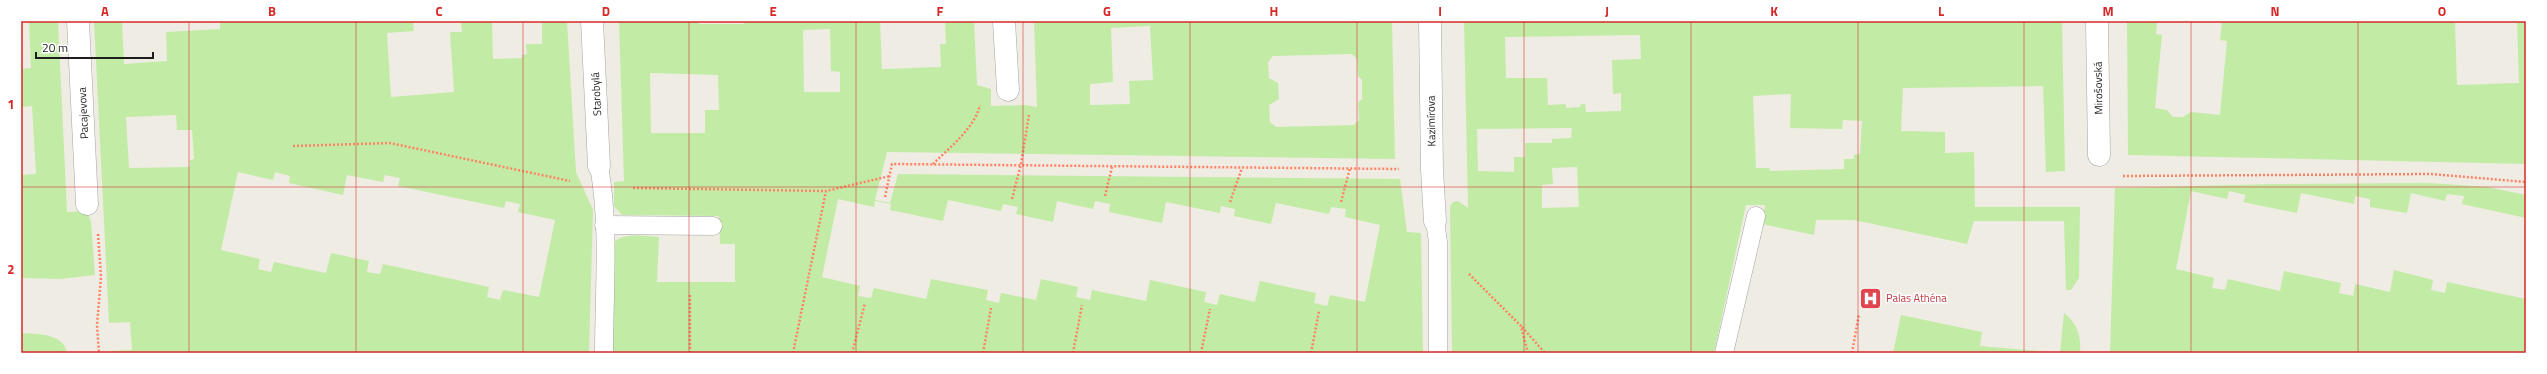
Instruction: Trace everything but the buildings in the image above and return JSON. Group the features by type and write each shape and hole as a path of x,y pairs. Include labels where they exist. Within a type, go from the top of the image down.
{"street":[{"name":"Pacajevova","path":"78,21 87,204"},
{"name":"Starobylá","path":"592,21 599,166"},
{"path":"1004,21 1008,90"},
{"name":"Kazimírova","path":"1430,21 1432,170 1435,221"},
{"name":"Mirošovská","path":"2097,21 2099,155"}],"lane":[{"path":"599,166 603,188 604,225 604,353"},
{"path":"1724,353 1756,216"},
{"path":"1435,221 1438,242 1438,353"},
{"path":"604,225 713,226"}],"path":[{"path":"933,164 964,133 978,113 981,100"},
{"path":"293,146 390,143 603,188 826,191 890,176"},
{"path":"885,197 892,164 1021,164 1432,170"},
{"path":"1012,200 1021,164"},
{"path":"1105,196 1112,166"},
{"path":"1230,202 1242,168"},
{"path":"1340,202 1350,168"},
{"path":"2115,176 2431,174 2526,182"},
{"path":"793,353 826,191"},
{"path":"87,204 98,221 101,277 97,325 99,353"},
{"path":"1438,242 1521,326 1545,353"},
{"path":"690,295 690,353"},
{"path":"852,353 864,302"},
{"path":"1072,353 1082,305"},
{"path":"983,353 991,308"},
{"path":"1201,353 1210,309"},
{"path":"1311,353 1319,311"},
{"path":"1852,353 1859,314"},
{"path":"1521,326 1528,353"}],"green space":[{"path":"21,21 58,21 67,212 87,211 91,222 95,275 60,279 21,278 21,175 36,174 32,106 21,107 21,69 31,68 29,22"},
{"path":"94,21 122,21 124,64 167,61 166,32 220,29 220,21 413,21 414,31 387,33 391,97 454,92 450,32 462,32 461,21 492,21 493,59 522,58 522,55 527,54 526,44 542,44 542,21 567,21 576,172 593,210 589,353 110,353 110,351 132,350 130,322 109,323","holes":["176,115 177,130 192,130 194,159 190,160 190,167 129,168 126,117","238,172 273,180 275,172 290,176 289,183 343,195 347,175 383,182 385,175 400,178 398,186 504,208 506,201 520,204 518,212 555,220 539,297 503,290 500,300 487,297 489,287 383,264 380,274 367,272 369,261 331,253 326,273 274,262 271,272 258,269 260,259 221,250"]},
{"path":"619,21 698,21 699,24 744,24 744,21 880,21 882,69 941,67 940,44 946,44 945,21 974,21 977,85 991,89 991,106 1024,105 1037,107 1034,21 1392,21 1395,159 887,152 875,200 890,203 898,174 1400,179 1407,232 1421,233 1423,353 612,353 615,241 620,238 630,236 659,237 657,282 735,282 735,244 720,244 719,216 622,215 614,206 614,182 624,181","holes":["1150,26 1153,80 1129,81 1130,104 1090,105 1090,84 1113,82 1111,28","830,29 831,71 840,72 840,92 804,92 803,30","1352,54 1357,59 1358,76 1362,80 1362,99 1358,103 1359,120 1354,125 1276,127 1270,122 1269,105 1279,99 1278,83 1269,78 1268,62 1273,56","650,73 718,75 719,110 705,110 705,133 651,133","838,199 874,207 875,201 891,204 890,210 943,221 948,200 1001,211 1003,204 1018,207 1016,214 1053,222 1057,201 1093,209 1095,201 1110,204 1109,212 1162,223 1166,202 1220,213 1221,206 1235,209 1234,216 1271,224 1276,203 1329,214 1331,207 1346,209 1345,217 1380,225 1365,302 1330,295 1327,306 1314,303 1316,293 1260,281 1255,302 1220,294 1217,305 1204,302 1206,292 1150,280 1146,301 1092,290 1090,300 1076,297 1078,287 1041,279 1036,300 1001,293 999,303 986,300 988,290 931,279 926,299 874,288 871,298 858,296 860,286 822,277"]},
{"path":"1464,21 2062,21 2065,171 2046,172 2043,86 1903,88 1901,131 1945,132 1945,153 1974,152 1975,207 2080,207 2079,278 2071,290 2066,290 2064,221 1974,221 1967,244 1854,220 1816,220 1814,235 1762,224 1765,205 1746,205 1714,353 1452,353 1450,207 1453,202 1458,201 1468,208","holes":["1640,35 1641,59 1612,60 1613,94 1621,93 1621,111 1586,112 1585,104 1581,104 1580,107 1566,108 1566,104 1548,105 1547,78 1506,78 1505,37","1791,94 1790,128 1842,129 1843,120 1862,121 1860,154 1854,155 1854,159 1844,159 1844,169 1770,171 1769,168 1756,168 1753,96","1572,128 1571,138 1552,139 1552,143 1525,143 1525,157 1514,157 1514,172 1478,171 1477,129","1577,167 1579,207 1542,208 1542,185 1553,184 1552,168"]},
{"path":"2127,21 2157,21 2156,34 2162,35 2155,108 2167,110 2173,117 2183,117 2191,112 2220,115 2227,41 2220,40 2222,21 2455,21 2457,85 2519,83 2517,21 2526,21 2526,164 2128,155"},
{"path":"2428,183 2488,187 2526,195 2526,218 2462,204 2464,196 2447,194 2445,201 2411,193 2407,213 2370,207 2370,199 2355,196 2354,204 2301,193 2297,213 2243,202 2246,195 2229,191 2227,199 2191,191 2176,269 2214,278 2212,288 2225,290 2228,279 2280,291 2284,271 2341,283 2339,293 2353,296 2355,284 2390,292 2394,270 2433,280 2431,290 2445,293 2447,282 2526,299 2526,353 2110,353 2115,188 2275,184"},
{"path":"2064,313 2073,322 2078,331 2080,353 2060,353"},
{"path":"1901,315 1982,332 1980,346 2060,353 1893,353"},
{"path":"21,333 41,334 55,338 60,341 67,352 21,353"}],"place":[{"name":"Palas Athéna","path":"1870,298"}]}
